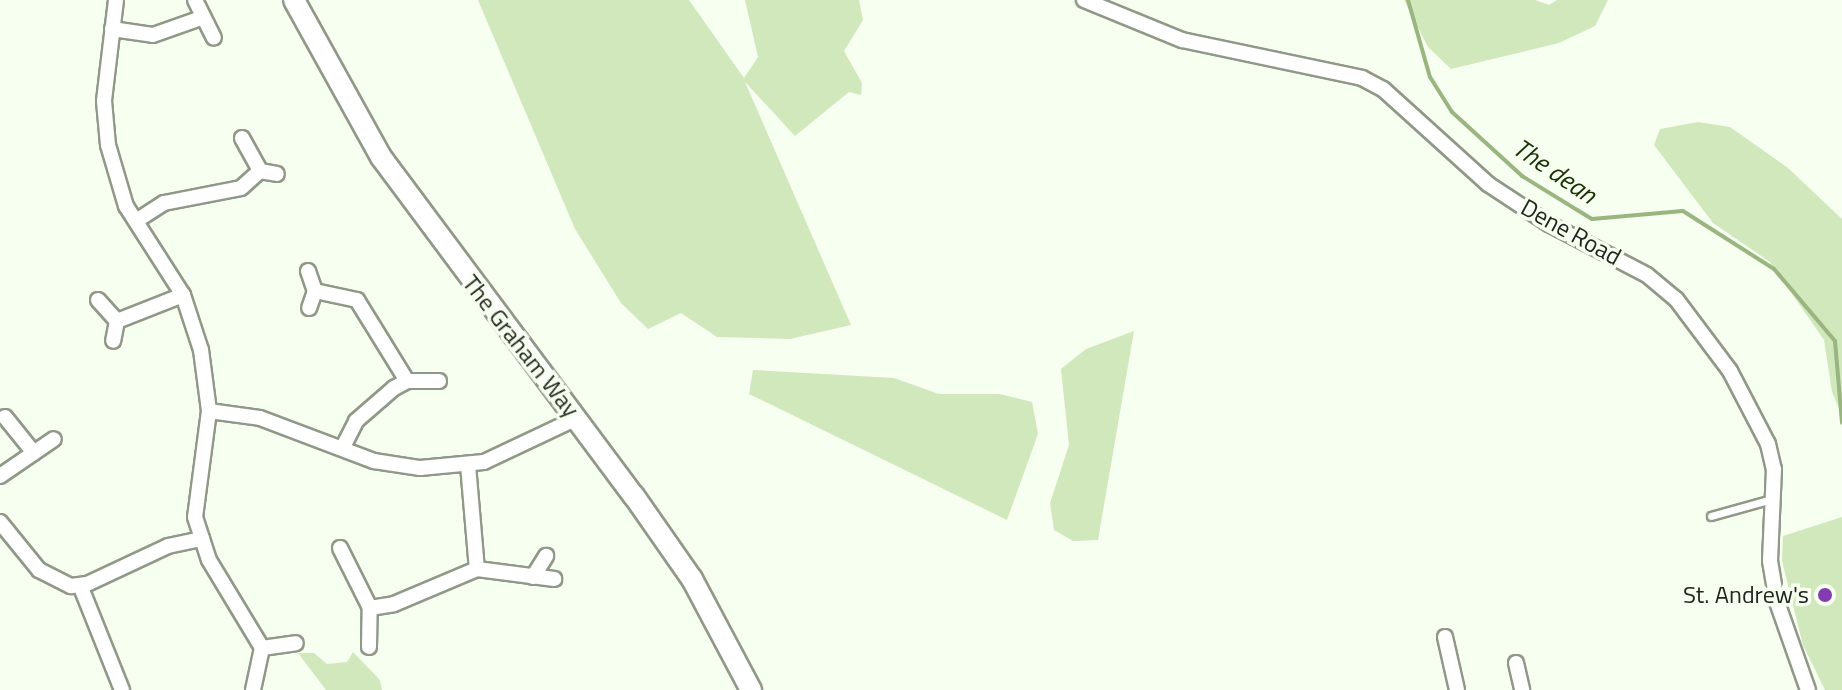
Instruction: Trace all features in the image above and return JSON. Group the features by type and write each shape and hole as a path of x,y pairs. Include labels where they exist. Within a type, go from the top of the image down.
{"main road":[{"name":"The Graham Way","path":"294,0 381,157 577,418 692,579 751,690"}],"street":[{"path":"116,0 104,101 108,145 136,221 183,295 201,350 209,411 195,517 202,539 262,648 254,671 253,690"},
{"path":"195,0 201,18 214,38"},
{"name":"Dene Road","path":"1084,0 1182,40 1362,78 1383,89 1488,184 1549,224 1647,275 1702,328 1743,393 1768,444 1774,499 1770,561 1777,602 1808,690"},
{"path":"112,29 153,35 201,18"},
{"path":"242,138 260,171"},
{"path":"136,221 164,203 241,188 260,171"},
{"path":"260,171 277,174"},
{"path":"308,271 315,291 309,308"},
{"path":"315,291 357,300 407,381"},
{"path":"117,321 183,295"},
{"path":"98,300 117,321"},
{"path":"113,341 117,321"},
{"path":"343,447 370,406 407,381 439,381"},
{"path":"209,411 260,418 395,466 468,465 508,454 577,418"},
{"path":"5,417 34,453"},
{"path":"0,476 54,439"},
{"path":"468,465 477,569"},
{"path":"0,522 55,582 80,585 128,560 202,539"},
{"path":"339,547 370,608 369,647"},
{"path":"533,577 546,556"},
{"path":"370,608 394,604 477,569 554,579"},
{"path":"80,585 122,690"},
{"path":"1445,637 1457,690"},
{"path":"262,648 296,643"},
{"path":"1516,663 1522,690"}],"lane":[{"path":"1711,516 1774,499"}],"green space":[{"path":"478,0 689,0 744,78 758,57 745,0 859,0 863,20 844,51 862,83 861,95 849,92 795,136 745,82 851,325 790,339 717,337 681,313 648,329 621,303 575,229"},
{"path":"1404,0 1535,0 1549,5 1557,0 1608,0 1595,26 1559,43 1451,69 1428,47"},
{"path":"1698,122 1730,127 1788,168 1842,219 1842,415 1832,392 1824,340 1770,262 1713,223 1654,145 1660,129"},
{"path":"1134,331 1098,540 1073,541 1054,530 1050,503 1069,445 1061,369 1086,349"},
{"path":"753,370 894,378 939,394 1000,394 1032,402 1038,434 1007,520 749,394"},
{"path":"1842,517 1842,690 1825,690 1803,645 1782,561 1783,536"},
{"path":"353,652 380,680 382,690 326,690 298,653 314,653 327,664 347,662"}],"waterway":[{"name":"The dean","path":"1408,0 1430,77 1452,112 1522,176 1592,219 1683,211 1774,269 1835,341 1842,423"}],"place":[{"name":"St. Andrew's","path":"1825,595"}]}
